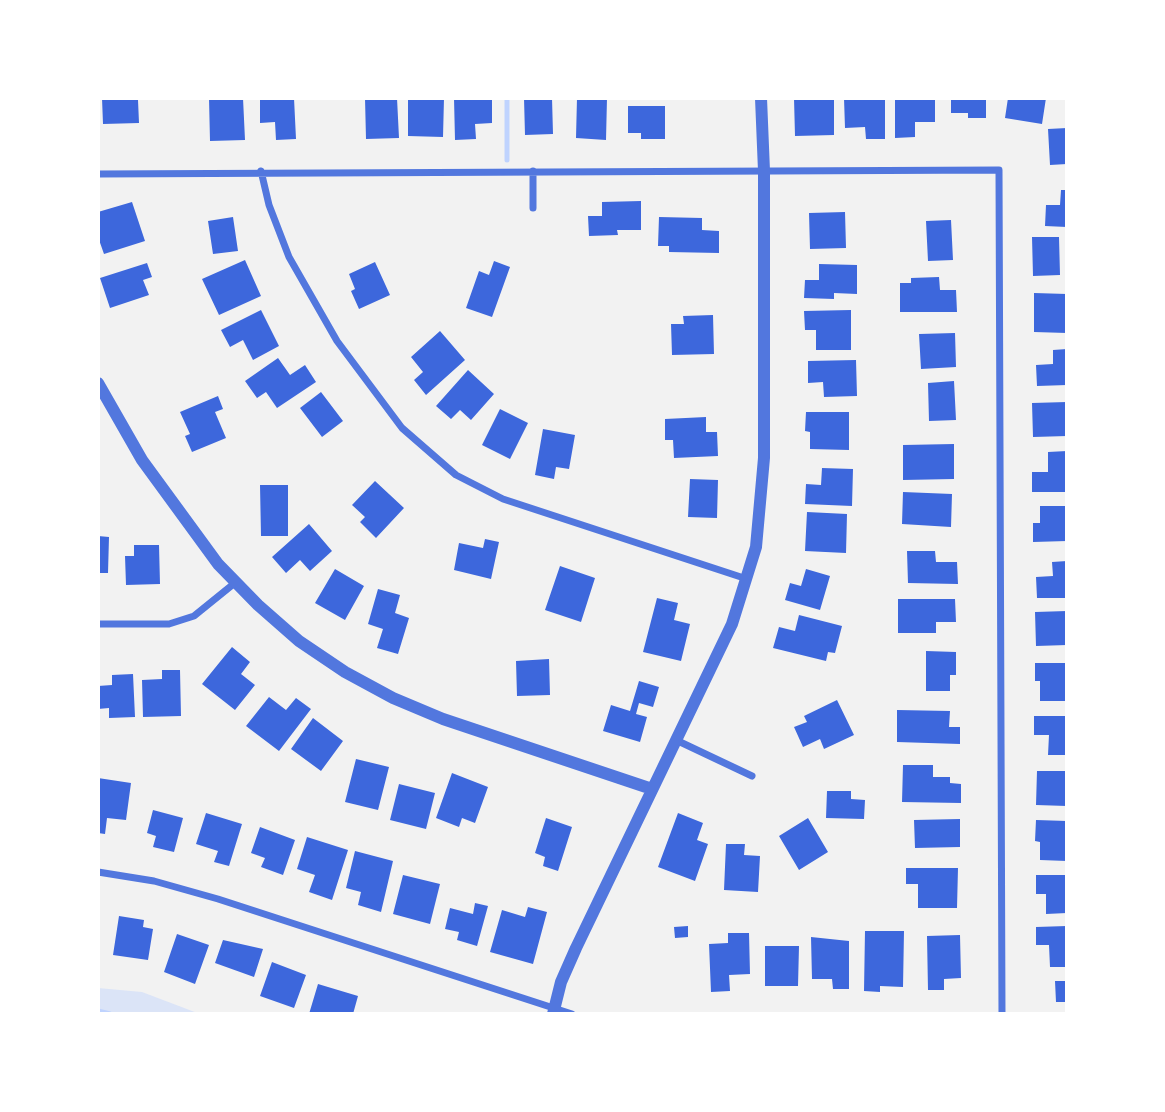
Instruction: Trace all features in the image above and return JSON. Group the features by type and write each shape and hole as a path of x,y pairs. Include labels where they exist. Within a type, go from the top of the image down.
{"street":[{"path":"553,1012 561,982 576,948 652,789 678,741 732,624 747,579 762,503 764,458 764,171 761,98"},
{"path":"98,174 261,171 999,170 1002,1014"},
{"path":"261,171 269,205 289,257 337,341 402,428 456,475 503,499 747,579"},
{"path":"533,171 533,208"},
{"path":"100,390 142,460 218,564 299,641 345,672 393,698 443,719 652,789"},
{"path":"98,624 169,624 194,616 236,582"},
{"path":"678,741 752,776"},
{"path":"98,872 154,881 218,899 553,1012 572,1014"}],"shaded area":[{"path":"98,988 142,992 200,1014 98,1014"}],"building":[{"path":"102,98 138,100 139,123 103,124"},
{"path":"209,98 243,98 245,140 210,141"},
{"path":"260,98 294,98 296,139 276,140 275,122 260,123"},
{"path":"365,98 397,98 399,138 366,139"},
{"path":"408,98 444,98 443,137 408,136"},
{"path":"454,98 492,98 492,123 475,124 476,139 455,140"},
{"path":"524,98 552,98 553,134 525,135"},
{"path":"577,98 607,98 606,140 576,138"},
{"path":"794,98 834,98 834,135 795,136"},
{"path":"844,98 885,98 885,139 866,139 865,127 845,128"},
{"path":"895,98 935,98 935,122 915,122 915,137 895,138"},
{"path":"951,98 986,98 986,118 968,118 968,113 951,113"},
{"path":"1008,98 1046,98 1042,124 1005,118"},
{"path":"628,106 665,106 665,139 641,139 641,133 628,133"},
{"path":"1067,128 1067,164 1050,165 1048,129"},
{"path":"1061,190 1067,190 1067,227 1045,226 1046,205 1060,205"},
{"path":"641,201 641,230 617,230 618,235 589,236 588,216 602,216 602,202"},
{"path":"132,202 145,241 104,254 98,237 98,212"},
{"path":"845,212 846,248 810,249 809,213"},
{"path":"233,217 238,251 213,254 208,221"},
{"path":"659,217 702,218 702,230 719,231 719,253 669,252 669,246 658,246"},
{"path":"951,220 953,260 928,261 926,221"},
{"path":"1032,237 1059,237 1060,275 1033,276"},
{"path":"245,260 261,296 219,315 202,279"},
{"path":"494,261 510,267 492,317 466,308 479,271 489,275"},
{"path":"375,262 390,295 359,309 351,291 355,289 349,274"},
{"path":"147,263 152,277 143,280 149,295 110,308 100,278"},
{"path":"819,264 857,265 857,294 834,293 834,299 804,298 805,280 819,280"},
{"path":"939,277 940,290 956,290 957,312 900,312 900,283 911,283 911,278"},
{"path":"1034,293 1067,294 1067,333 1034,332"},
{"path":"261,310 279,346 253,360 243,340 230,347 221,330"},
{"path":"851,310 851,350 816,350 816,330 805,330 804,311"},
{"path":"713,315 714,354 672,355 671,324 684,324 683,316"},
{"path":"440,331 465,360 426,395 414,380 423,372 411,357"},
{"path":"955,333 956,367 921,369 919,334"},
{"path":"1067,349 1067,385 1037,386 1036,365 1053,364 1053,350"},
{"path":"278,358 290,375 305,365 316,382 277,408 266,392 257,398 245,381"},
{"path":"856,360 857,396 824,397 823,382 808,383 808,361"},
{"path":"468,370 494,394 471,420 460,410 451,419 436,406"},
{"path":"954,381 956,420 929,421 928,383"},
{"path":"321,392 343,421 322,437 300,408"},
{"path":"218,396 223,409 215,412 226,438 192,452 185,436 190,434 180,412"},
{"path":"1067,402 1067,436 1033,437 1032,403"},
{"path":"500,409 528,423 510,459 482,445"},
{"path":"806,412 849,412 849,450 810,449 810,432 805,431"},
{"path":"706,417 706,432 717,432 718,456 674,458 673,440 665,440 665,419"},
{"path":"543,429 575,435 569,469 556,467 554,479 535,475"},
{"path":"954,444 954,479 903,480 903,445"},
{"path":"1067,451 1067,492 1032,492 1032,472 1048,472 1048,452"},
{"path":"822,468 853,469 852,506 805,504 806,484 821,485"},
{"path":"690,479 718,480 717,518 688,517"},
{"path":"375,481 404,508 376,538 360,522 365,517 352,505"},
{"path":"260,485 288,485 288,536 261,536"},
{"path":"903,492 952,494 951,527 902,524"},
{"path":"1040,506 1067,506 1067,541 1033,542 1033,523 1040,523"},
{"path":"807,512 847,514 846,553 805,551"},
{"path":"309,524 332,551 310,571 300,560 286,573 272,557"},
{"path":"98,536 109,537 108,573 98,573"},
{"path":"485,539 499,542 491,579 454,570 459,543 483,548"},
{"path":"134,545 159,545 160,584 126,585 125,556 134,556"},
{"path":"907,551 935,551 936,562 957,562 958,584 908,583"},
{"path":"1067,561 1067,598 1037,598 1036,577 1053,576 1052,562"},
{"path":"560,566 595,578 581,622 545,610"},
{"path":"335,569 364,586 345,620 315,603"},
{"path":"806,569 830,576 820,610 785,600 790,583 801,586"},
{"path":"378,589 400,595 395,613 409,618 398,654 377,648 383,629 368,624"},
{"path":"657,598 678,603 674,620 690,624 681,661 643,652"},
{"path":"898,599 955,599 956,622 936,622 936,633 898,633"},
{"path":"1067,611 1067,645 1036,646 1035,612"},
{"path":"799,615 842,626 835,653 828,652 826,661 773,648 779,627 795,631"},
{"path":"232,647 250,662 241,674 255,685 235,710 202,684"},
{"path":"926,651 956,652 956,675 950,675 950,691 926,691"},
{"path":"549,659 550,695 517,696 516,661"},
{"path":"1035,663 1067,663 1067,701 1040,701 1040,681 1035,681"},
{"path":"162,670 180,670 181,716 143,717 142,680 162,679"},
{"path":"133,674 135,717 109,718 109,708 98,709 98,686 112,685 112,675"},
{"path":"639,681 659,687 653,707 639,703 636,714 647,717 640,742 603,731 611,705 630,711"},
{"path":"269,697 286,710 296,698 311,709 279,751 246,726"},
{"path":"837,700 854,735 824,749 820,739 803,747 794,727 807,722 804,716"},
{"path":"897,710 950,711 949,727 960,727 960,744 897,742"},
{"path":"1034,716 1067,716 1067,755 1048,755 1049,735 1034,735"},
{"path":"313,718 343,741 321,771 291,749"},
{"path":"356,759 389,767 378,810 345,802"},
{"path":"903,765 933,765 933,777 950,777 950,783 961,784 961,803 902,802"},
{"path":"1037,771 1067,771 1067,806 1036,805"},
{"path":"452,773 488,787 475,823 462,818 459,827 436,818"},
{"path":"98,778 131,783 126,820 107,818 105,834 98,833"},
{"path":"399,784 435,793 426,829 390,820"},
{"path":"827,791 851,791 851,799 865,800 864,819 826,818"},
{"path":"153,810 183,818 174,852 153,847 156,836 147,833"},
{"path":"206,813 242,824 229,866 214,862 218,851 196,844"},
{"path":"678,813 703,823 697,840 708,844 695,881 658,867"},
{"path":"546,818 572,827 558,871 543,866 545,857 535,853"},
{"path":"808,818 828,852 799,870 779,836"},
{"path":"960,819 960,847 915,848 914,820"},
{"path":"1036,820 1067,821 1067,861 1040,860 1040,842 1035,841"},
{"path":"260,827 295,840 283,875 261,867 265,858 251,853"},
{"path":"307,837 348,850 332,900 309,892 315,875 297,869"},
{"path":"726,844 745,844 744,855 760,856 758,892 724,890"},
{"path":"355,851 393,861 381,912 358,905 361,892 346,888"},
{"path":"906,868 958,868 957,908 918,908 918,884 906,884"},
{"path":"403,875 440,884 430,924 393,914"},
{"path":"1036,875 1067,875 1067,913 1046,914 1046,894 1036,894"},
{"path":"475,903 488,906 477,946 457,940 459,932 445,929 450,908 473,914"},
{"path":"528,907 547,912 533,964 490,952 502,910 525,917"},
{"path":"119,916 144,920 143,927 153,929 148,960 113,955"},
{"path":"688,926 688,937 675,938 674,927"},
{"path":"1067,926 1067,967 1050,967 1049,945 1036,945 1036,927"},
{"path":"865,931 904,931 903,987 880,986 880,992 864,991"},
{"path":"728,933 749,933 750,974 729,975 730,991 711,992 709,944 728,943"},
{"path":"177,934 209,945 195,984 164,972"},
{"path":"960,935 961,978 944,979 944,990 928,990 927,936"},
{"path":"811,937 849,941 849,989 833,989 832,979 812,979"},
{"path":"223,940 263,949 254,977 215,963"},
{"path":"765,946 799,946 798,986 765,986"},
{"path":"272,962 306,975 294,1008 260,996"},
{"path":"1055,981 1067,981 1067,1002 1056,1002"},
{"path":"318,984 358,996 353,1014 309,1014"}],"waterway":[{"path":"507,98 507,160"},
{"path":"98,1011 110,1014"}]}
